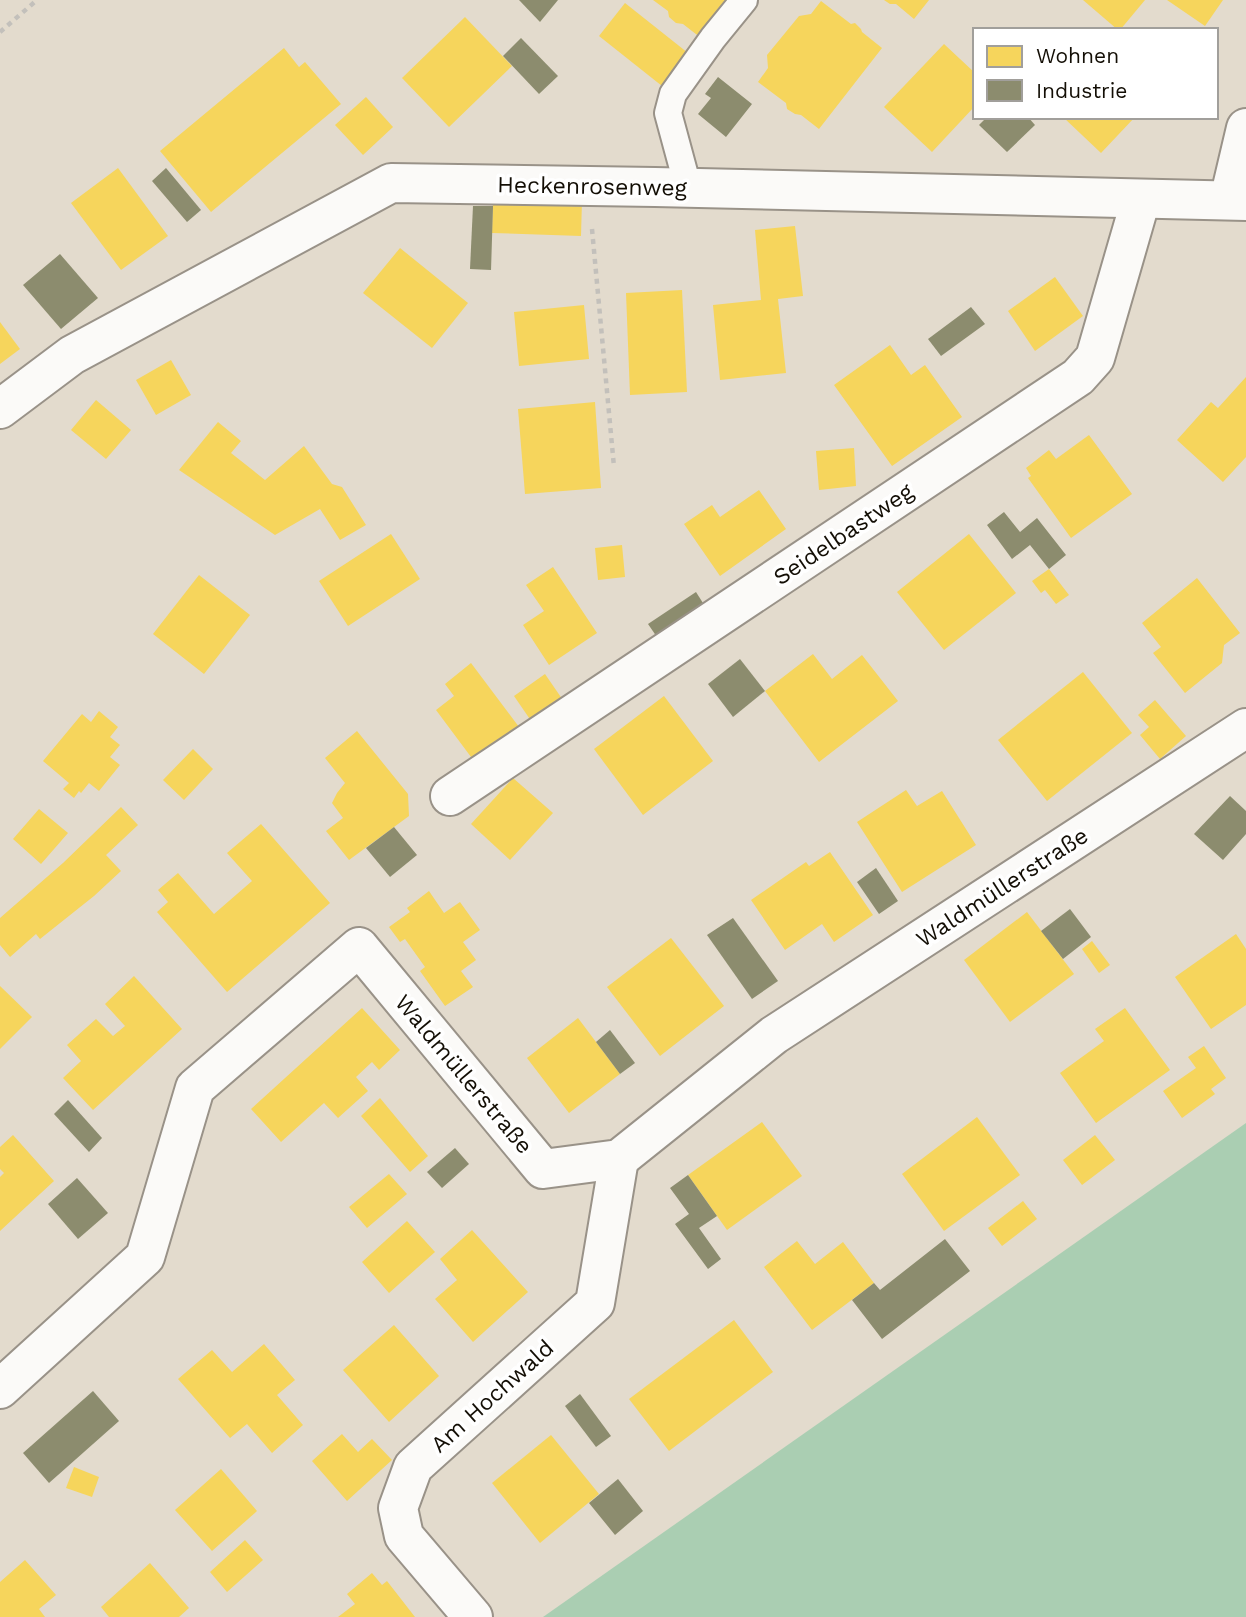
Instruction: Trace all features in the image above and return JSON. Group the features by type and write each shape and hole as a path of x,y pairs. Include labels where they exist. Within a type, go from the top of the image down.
{"street":[{"path":"1237,201 1246,128"},
{"name":"Heckenrosenweg","path":"0,409 72,355 391,183 688,187 1237,201"},
{"name":"Seidelbastweg","path":"450,796 1078,377 1094,358 1141,200"},
{"name":"Waldmüllerstraße","path":"0,1389 145,1257 195,1088 359,947 543,1169 619,1159 774,1035 1246,729"},
{"name":"Am Hochwald","path":"473,1617 404,1536 398,1508 413,1467 594,1303 619,1159"}],"lane":[{"path":"688,187 668,113 673,94 744,0"}],"path":[{"path":"0,32 37,0"},
{"path":"589,186 614,467"}],"green space":[{"path":"1246,1123 1246,1617 543,1617"}],"building: Wohnen":[{"path":"653,0 731,0 701,38 683,24 676,23 669,17 668,11"},
{"path":"884,0 929,0 914,19 896,4"},
{"path":"1083,0 1145,0 1122,28 1116,28"},
{"path":"1167,0 1223,0 1205,26"},
{"path":"821,1 851,24 855,23 882,48 819,129 801,115 787,109 786,103 758,82 768,68 767,55 799,16 811,14"},
{"path":"625,3 688,53 662,86 599,36"},
{"path":"465,17 512,66 449,127 402,78"},
{"path":"944,44 973,71 973,108 932,152 884,107"},
{"path":"284,48 299,67 305,62 341,104 211,212 160,151"},
{"path":"366,97 393,127 363,155 335,125"},
{"path":"1065,119 1133,119 1101,153"},
{"path":"118,168 168,236 121,270 71,203"},
{"path":"493,198 582,200 581,236 492,233"},
{"path":"795,226 803,296 778,299 786,373 720,380 713,305 761,300 755,230"},
{"path":"400,248 468,303 432,348 363,293"},
{"path":"1055,277 1083,316 1035,351 1008,311"},
{"path":"682,290 687,392 630,395 626,293"},
{"path":"584,305 589,359 519,366 514,312"},
{"path":"0,322 20,349 0,364"},
{"path":"890,345 911,375 925,365 962,417 892,466 834,385"},
{"path":"171,360 191,395 156,415 136,380"},
{"path":"1246,377 1246,457 1223,482 1177,440 1211,402 1218,408"},
{"path":"96,400 131,430 106,459 71,430"},
{"path":"595,402 601,488 525,494 518,409"},
{"path":"218,422 241,441 231,453 265,480 304,446 332,484 342,487 366,525 340,540 320,509 275,535 179,470"},
{"path":"1089,435 1132,494 1071,538 1028,478 1031,476 1026,468 1049,450 1056,459"},
{"path":"854,448 856,486 819,490 816,451"},
{"path":"759,490 786,529 720,576 684,524 712,505 720,517"},
{"path":"391,534 420,579 348,626 319,581"},
{"path":"969,534 1016,593 944,650 897,592"},
{"path":"622,545 625,577 598,580 595,548"},
{"path":"553,567 597,633 549,665 523,625 544,611 526,585"},
{"path":"1049,569 1069,595 1056,604 1045,590 1041,593 1032,581"},
{"path":"199,575 250,615 204,674 153,634"},
{"path":"1197,578 1240,633 1224,645 1222,663 1185,693 1153,653 1161,647 1142,623"},
{"path":"813,654 832,679 862,655 898,701 819,762 765,691"},
{"path":"471,663 519,727 474,761 436,710 454,696 445,684"},
{"path":"1083,672 1132,733 1047,801 998,740"},
{"path":"545,674 567,706 536,728 514,696"},
{"path":"664,696 713,761 643,815 594,749"},
{"path":"1155,700 1186,736 1160,759 1140,735 1149,727 1138,715"},
{"path":"99,711 118,727 110,737 120,745 110,757 120,765 99,791 89,783 74,798 63,789 69,783 43,761 82,714 91,722"},
{"path":"357,731 408,794 409,816 349,860 326,831 343,818 332,803 345,783 325,758"},
{"path":"193,749 213,769 184,800 163,780"},
{"path":"513,778 553,813 510,860 471,824"},
{"path":"906,790 917,806 942,791 976,845 902,892 857,822"},
{"path":"121,807 138,825 106,855 121,871 40,939 36,934 10,957 0,945 0,918"},
{"path":"39,809 68,833 41,864 13,839"},
{"path":"261,824 330,903 227,992 157,912 168,902 158,890 178,873 214,914 252,881 227,853"},
{"path":"830,852 873,915 834,942 822,924 785,950 751,900 806,862 809,866"},
{"path":"429,891 444,913 460,902 480,930 463,942 476,960 461,971 473,987 445,1006 420,971 425,967 405,939 400,942 389,927 410,912 407,908"},
{"path":"1027,912 1074,974 1010,1022 964,960"},
{"path":"1236,934 1246,949 1246,1005 1211,1029 1175,977"},
{"path":"671,938 724,1006 660,1056 607,987"},
{"path":"1092,941 1110,965 1099,973 1082,949"},
{"path":"134,976 182,1029 93,1110 63,1078 81,1061 67,1045 96,1019 113,1036 125,1026 105,1004"},
{"path":"0,986 32,1017 0,1049"},
{"path":"362,1008 400,1050 379,1070 372,1062 356,1077 368,1091 338,1118 324,1103 281,1142 251,1109"},
{"path":"1125,1008 1170,1070 1096,1123 1060,1073 1104,1041 1095,1029"},
{"path":"578,1018 620,1074 569,1113 527,1058"},
{"path":"1204,1046 1226,1078 1211,1089 1215,1094 1182,1118 1163,1091 1196,1068 1188,1057"},
{"path":"380,1098 428,1156 410,1172 361,1116"},
{"path":"977,1117 1020,1175 944,1231 902,1174"},
{"path":"762,1122 802,1176 727,1230 688,1175"},
{"path":"13,1135 54,1181 0,1231 0,1177 4,1173 0,1169 0,1147"},
{"path":"1095,1135 1115,1160 1082,1185 1063,1160"},
{"path":"389,1174 407,1194 367,1228 349,1207"},
{"path":"1023,1201 1037,1219 1002,1246 988,1228"},
{"path":"407,1221 435,1252 389,1293 362,1262"},
{"path":"472,1230 528,1292 473,1342 435,1299 457,1280 440,1259"},
{"path":"797,1241 815,1264 843,1242 874,1283 812,1330 764,1267"},
{"path":"734,1320 773,1372 669,1451 629,1399"},
{"path":"394,1325 439,1376 389,1422 343,1370"},
{"path":"264,1344 295,1380 277,1395 303,1425 272,1453 247,1424 230,1438 178,1379 212,1350 232,1372"},
{"path":"342,1434 358,1452 372,1439 392,1460 347,1501 312,1461"},
{"path":"551,1435 599,1494 540,1543 492,1483"},
{"path":"74,1467 99,1477 92,1497 66,1488"},
{"path":"221,1469 257,1511 212,1551 175,1510"},
{"path":"245,1540 263,1560 227,1592 210,1572"},
{"path":"25,1560 56,1595 39,1609 45,1617 0,1617 0,1582"},
{"path":"150,1563 189,1608 179,1617 109,1617 101,1607"},
{"path":"372,1573 382,1585 387,1581 415,1617 338,1617 355,1604 347,1594"}],"building: Industrie":[{"path":"519,0 558,0 540,22"},
{"path":"521,38 558,76 539,94 503,56"},
{"path":"718,77 752,104 726,137 698,114 711,98 705,94"},
{"path":"985,119 1030,119 1035,125 1007,152 979,125"},
{"path":"166,168 201,210 187,222 152,181"},
{"path":"473,206 493,206 491,270 470,269"},
{"path":"60,254 98,298 61,329 23,285"},
{"path":"971,307 985,324 941,356 928,339"},
{"path":"1004,512 1020,532 1037,518 1066,555 1049,569 1030,545 1012,559 987,525"},
{"path":"696,592 708,611 661,643 648,624"},
{"path":"740,659 765,691 733,717 708,684"},
{"path":"1230,796 1246,811 1246,834 1223,860 1194,834"},
{"path":"394,827 417,855 390,877 366,848"},
{"path":"876,868 898,901 879,914 857,882"},
{"path":"1070,909 1091,937 1063,959 1041,931"},
{"path":"733,918 778,981 752,999 707,935"},
{"path":"610,1030 635,1063 620,1074 596,1042"},
{"path":"68,1100 102,1138 89,1152 54,1114"},
{"path":"455,1148 469,1164 442,1188 427,1172"},
{"path":"688,1175 717,1216 699,1228 721,1259 708,1269 675,1224 689,1214 670,1188"},
{"path":"77,1178 108,1213 78,1239 48,1204"},
{"path":"945,1239 970,1271 882,1339 852,1300 874,1283 880,1290"},
{"path":"93,1391 119,1421 49,1483 23,1453"},
{"path":"580,1394 611,1436 596,1447 565,1406"},
{"path":"618,1479 643,1511 615,1535 589,1503"}]}
